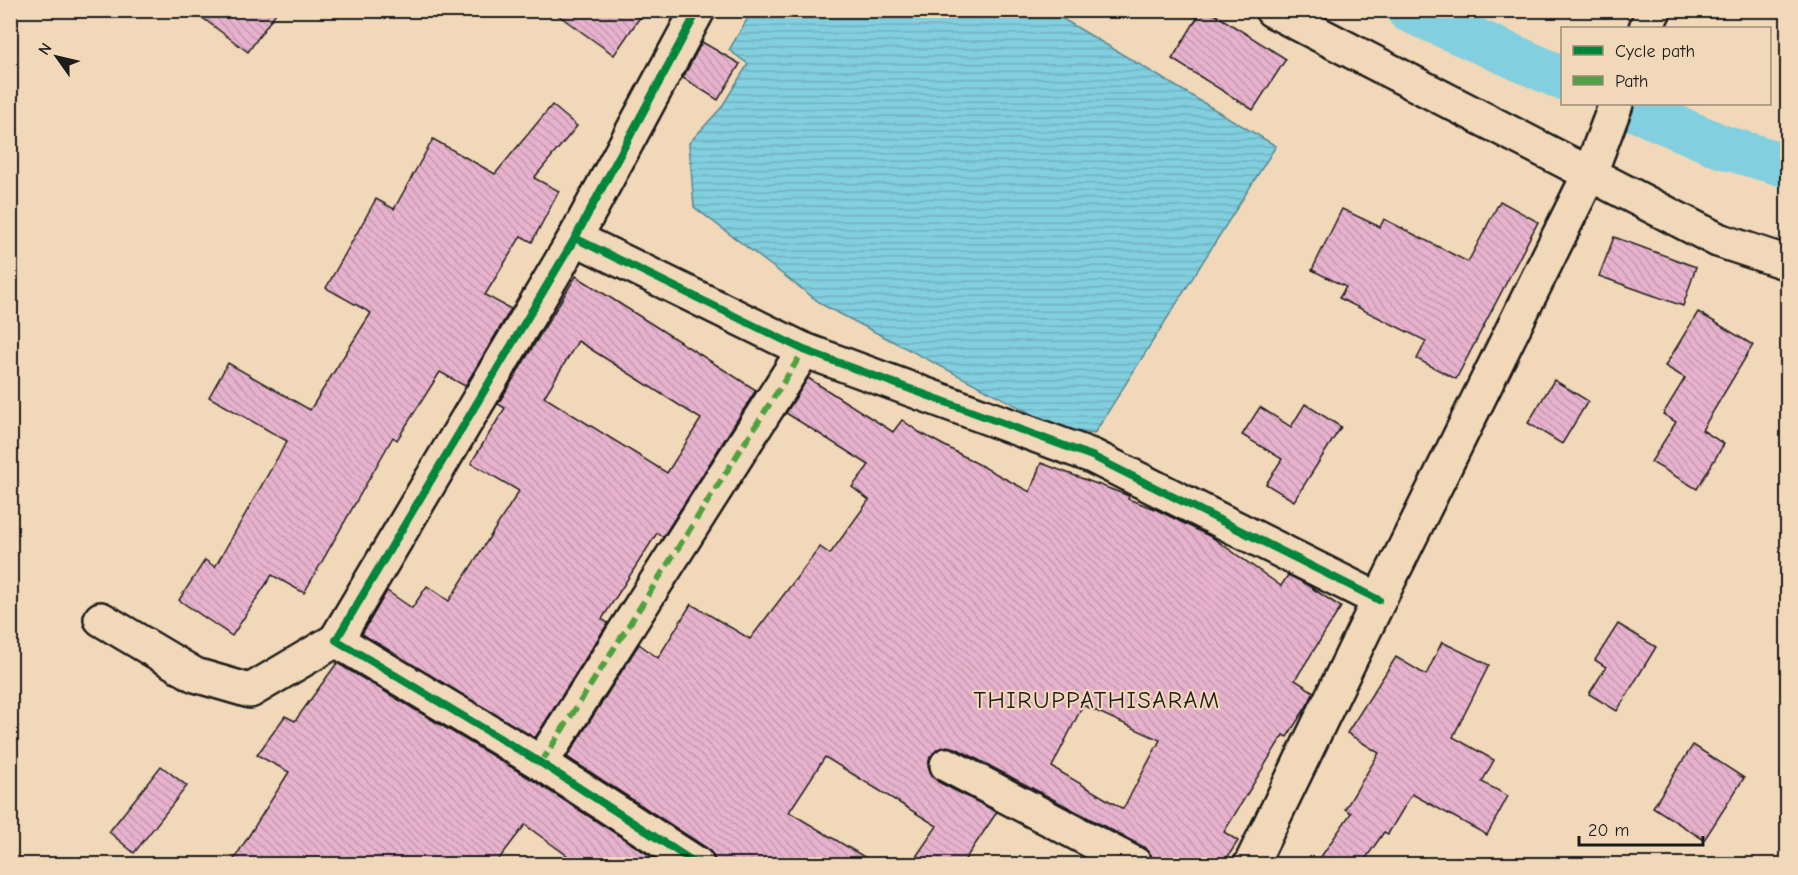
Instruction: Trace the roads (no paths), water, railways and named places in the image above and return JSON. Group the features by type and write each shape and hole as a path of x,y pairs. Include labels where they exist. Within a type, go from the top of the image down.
{"street":[{"path":"101,619 195,675 250,691 336,640 575,238 698,10"},
{"path":"1272,10 1718,240 1788,263"},
{"path":"1646,27 1653,10"},
{"path":"1251,864 1590,174 1617,105"},
{"path":"575,238 804,350 1092,456 1379,600"},
{"path":"541,764 804,350"},
{"path":"336,640 541,764 697,864"},
{"path":"947,765 1135,864"}],"water":[{"path":"1048,10 1276,146 1094,434 1061,429 823,305 694,207 689,143 721,108 748,64 729,50 752,11"}],"waterway":[{"path":"1408,10 1561,78"},
{"path":"1624,105 1723,147 1788,166"}],"district":[{"name":"THIRUPPATHISARAM","path":"1097,700"}]}
